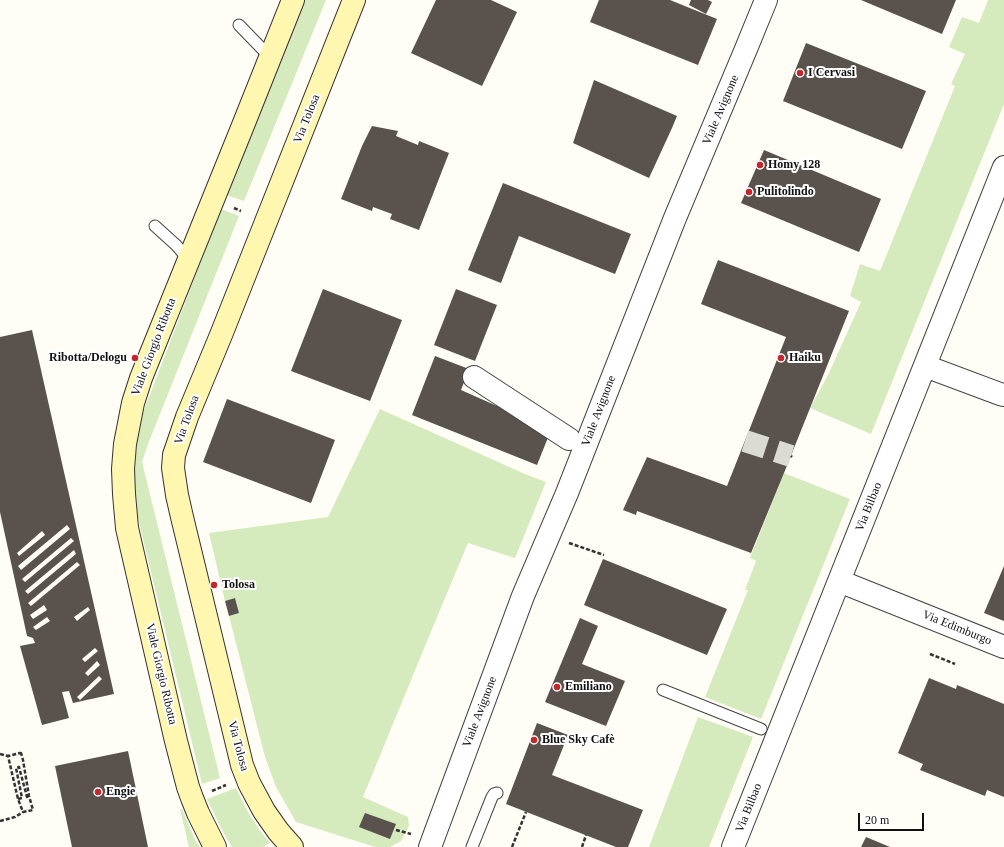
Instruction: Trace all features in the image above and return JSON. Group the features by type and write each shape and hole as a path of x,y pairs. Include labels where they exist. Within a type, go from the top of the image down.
{"street":[{"name":"Viale Giorgio Ribotta","path":"215,847 192,798 182,764 127,528 123,469 125,444 136,390 293,0"},
{"name":"Via Tolosa","path":"292,847 278,831 264,811 249,783 242,765 182,517 173,468 174,456 187,417 354,0"},
{"name":"Viale Avignone","path":"430,847 523,596 572,479 675,218 766,0"},
{"name":"Via Bilbao","path":"733,847 1004,167"},
{"path":"925,366 1002,395"},
{"path":"474,377 569,439"},
{"name":"Via Edimburgo","path":"839,581 1004,647"},
{"name":"Viale Avignone","path":"416,841 438,823"}],"lane":[{"path":"239,26 270,56"},
{"path":"155,226 176,245 189,260"},
{"path":"663,690 760,729"},
{"path":"472,847 492,797 497,793"}],"path":[{"path":"569,543 604,555"},
{"path":"930,654 955,664"},
{"path":"0,754 8,756 21,753 33,810 23,812 15,817 0,821"},
{"path":"8,756 18,799 23,812"},
{"path":"18,799 22,798 16,768 19,767 26,797 29,796"},
{"path":"209,792 230,784"},
{"path":"512,847 526,812"},
{"path":"396,830 416,841"},
{"path":"582,847 586,835"}],"green space":[{"path":"304,0 326,0 244,201 226,195 269,87"},
{"path":"988,0 1004,0 1004,104 871,434 810,408 829,373 861,302 850,296 860,264 880,271 955,86 951,84 965,54 949,47 962,17 979,23"},
{"path":"221,209 239,216 142,462 220,778 202,784 138,518 135,467 141,418"},
{"path":"380,409 546,482 515,558 468,543 363,797 408,817 409,826 401,841 390,847 375,847 296,822 276,787 265,757 229,616 239,613 235,598 225,601 209,533 328,517"},
{"path":"784,473 850,499 761,719 705,697 748,590 745,590 756,561 750,558"},
{"path":"698,717 753,737 709,847 649,847"},
{"path":"236,788 248,812 270,843 263,847 232,847 207,799"},
{"path":"180,809 182,809 195,840 200,847 189,847"}],"building":[{"path":"436,0 491,0 517,12 482,86 411,53"},
{"path":"599,0 670,0 717,19 698,65 590,22"},
{"path":"691,0 708,0 712,2 706,14 689,5"},
{"path":"861,0 956,0 942,34"},
{"path":"806,43 926,91 902,149 783,101"},
{"path":"594,80 677,116 649,178 573,143"},
{"path":"372,126 398,131 396,136 418,145 419,141 449,153 419,230 390,219 392,214 373,207 372,211 341,199 362,146"},
{"path":"764,150 881,199 859,252 741,203"},
{"path":"503,183 631,234 615,274 519,236 501,283 468,270"},
{"path":"718,260 849,311 751,553 637,511 636,515 623,510 647,457 727,486 786,337 701,304"},
{"path":"323,289 402,320 370,401 291,371"},
{"path":"456,289 497,305 475,361 434,345"},
{"path":"32,330 114,694 73,703 69,691 62,692 69,718 42,725 20,646 35,643 33,638 27,636 0,512 0,337","holes":["67,525 70,529 21,570 18,566","42,531 45,535 19,556 17,553","71,538 74,541 25,582 22,579","74,550 76,554 28,594 25,591","77,562 80,565 31,606 28,603","44,605 47,610 33,619 30,615","88,607 90,610 77,621 74,617","47,617 50,621 36,630 33,627","95,648 98,651 85,662 82,659","97,661 100,665 88,676 85,673","99,676 102,679 80,700 77,697"]},
{"path":"435,356 469,369 461,390 551,430 537,465 412,415"},
{"path":"227,399 335,440 311,503 203,462"},
{"path":"603,559 727,609 707,655 584,605"},
{"path":"1004,566 1004,621 984,613"},
{"path":"235,598 239,613 229,616 225,601"},
{"path":"580,618 598,626 582,664 625,681 606,726 545,702"},
{"path":"929,678 956,689 957,685 1004,704 1004,797 987,790 985,796 920,770 923,764 898,753"},
{"path":"537,723 568,735 552,775 643,810 628,847 616,847 506,804"},
{"name":"Engie","path":"128,751 148,847 72,847 55,766"},
{"path":"365,813 396,824 390,839 359,827"},
{"path":"866,837 890,847 861,847"}],"tunnel":[{"path":"745,441 791,456"}],"place":[{"name":"I Cervasi","path":"800,73"},
{"name":"Homy 128","path":"760,165"},
{"name":"Pulitolindo","path":"749,192"},
{"name":"Ribotta/Delogu","path":"135,358"},
{"name":"Haiku","path":"781,358"},
{"name":"Tolosa","path":"214,585"},
{"name":"Emiliano","path":"557,687"},
{"name":"Blue Sky Cafè","path":"534,740"},
{"name":"Engie","path":"98,792"}]}
